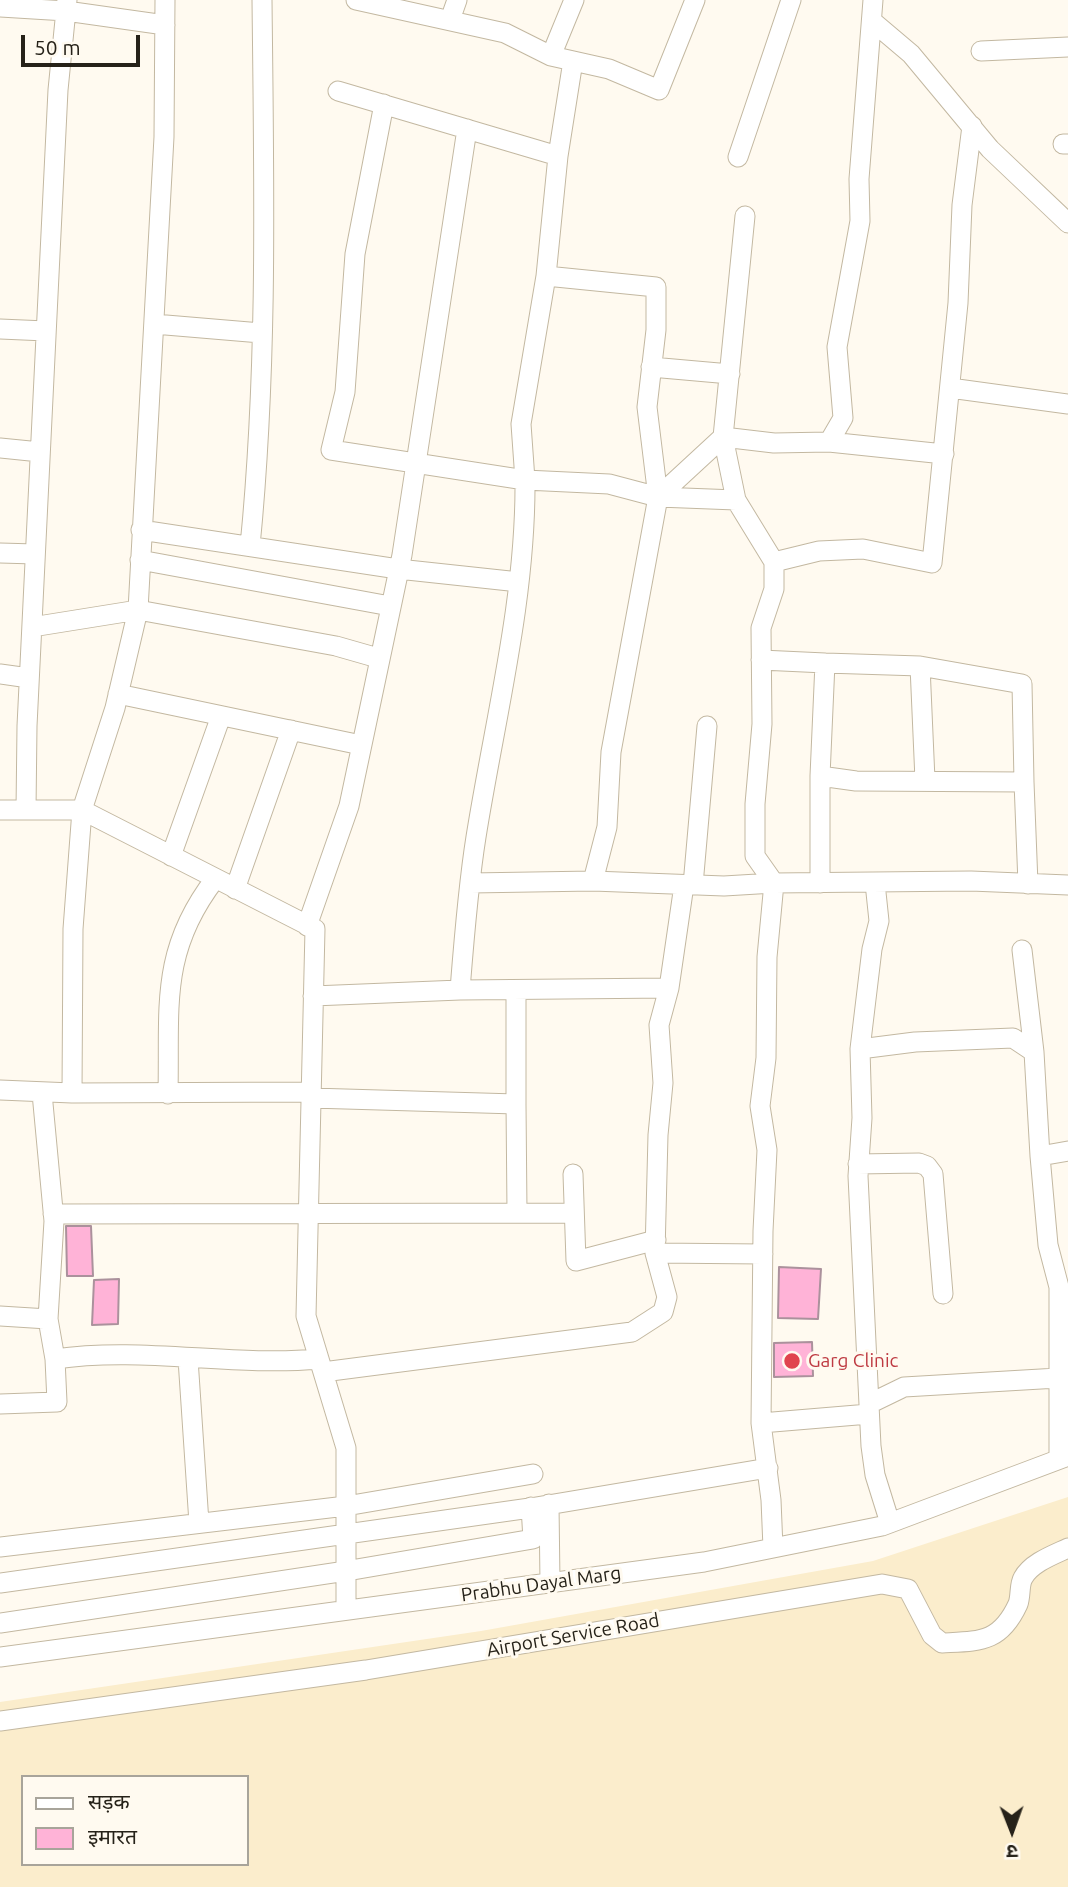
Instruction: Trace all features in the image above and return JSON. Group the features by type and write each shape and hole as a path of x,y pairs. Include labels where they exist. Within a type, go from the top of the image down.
{"street":[{"path":"72,1093 74,929 82,810 118,694 138,610 164,137 165,0"},
{"path":"250,546 258,460 264,216 262,0"},
{"path":"356,0 505,33 551,56 609,69 659,90 695,0"},
{"path":"450,20 457,0"},
{"path":"551,56 574,0"},
{"path":"738,156 791,0"},
{"path":"829,442 843,418 837,347 860,222 859,178 873,0"},
{"path":"0,7 66,6 165,25"},
{"path":"26,810 29,678 46,331 58,90 66,6"},
{"path":"872,21 911,54 990,149 1068,223"},
{"path":"981,51 1068,47"},
{"path":"460,990 476,838 525,535 521,424 546,276 558,156 573,61"},
{"path":"338,91 558,156"},
{"path":"384,104 355,254 345,392 331,450 525,480 609,484 658,496 736,500"},
{"path":"774,562 818,551 863,549 932,563 958,303 962,205 972,126"},
{"path":"307,926 349,806 398,569 467,129"},
{"path":"745,216 723,437 736,500 774,562 774,589 761,628 762,724 755,804 755,856 774,883 767,957 766,1058 760,1106 767,1150 761,1423 768,1468 773,1548"},
{"path":"546,276 656,287 647,407 658,496 611,752 607,827 593,881"},
{"path":"154,324 261,332"},
{"path":"0,329 46,331"},
{"path":"652,367 730,374"},
{"path":"950,388 1068,404"},
{"path":"658,496 723,437 774,443 829,442 944,453"},
{"path":"0,448 40,452"},
{"path":"142,530 398,569 519,582"},
{"path":"0,552 35,554"},
{"path":"140,559 390,606"},
{"path":"32,627 138,610 336,646 378,658"},
{"path":"761,660 920,666 1022,684 1028,884"},
{"path":"820,883 820,776 825,663"},
{"path":"920,666 925,780"},
{"path":"0,674 29,678"},
{"path":"118,694 361,745"},
{"path":"171,856 221,716"},
{"path":"55,1360 118,1354 321,1366 632,1332 658,1317 667,1305 656,1246 658,1135 663,1083 659,1024 669,988 688,885 707,726"},
{"path":"235,889 291,730"},
{"path":"820,776 856,780 1024,782"},
{"path":"0,810 82,810 315,929 306,1316 346,1448 346,1611"},
{"path":"168,1094 167,1028 177,945 193,908 215,879"},
{"path":"471,883 593,881 688,885 1068,885"},
{"path":"875,883 879,921 863,1009 858,1164 869,1409 875,1475 890,1523"},
{"path":"1022,950 1034,1052 1048,1245 1059,1287 1058,1378 1064,1457"},
{"path":"313,996 460,990 669,988"},
{"path":"516,991 517,1212"},
{"path":"860,1049 915,1042 1013,1038 1034,1052"},
{"path":"0,1090 43,1093 311,1095 516,1104"},
{"path":"0,1404 57,1402 55,1360 48,1319 53,1271 53,1214 43,1093"},
{"path":"1041,1156 1068,1151"},
{"path":"858,1164 919,1163 927,1166 933,1174 943,1294"},
{"path":"573,1174 576,1261 656,1246 763,1254"},
{"path":"53,1214 574,1213"},
{"path":"0,1315 48,1319"},
{"path":"188,1359 199,1523"},
{"path":"761,1423 869,1409 904,1387 1058,1378"},
{"name":"Prabhu Dayal Marg","path":"0,1657 704,1562 890,1523 1064,1457"},
{"path":"0,1583 540,1506 768,1468"},
{"path":"0,1547 346,1506 533,1474"},
{"path":"0,1623 346,1571 533,1539 540,1506"},
{"path":"540,1506 550,1583"},
{"name":"Airport Service Road","path":"0,1721 366,1670 882,1584 908,1589 932,1635 942,1643 982,1641 1002,1631 1019,1602 1022,1579 1034,1566 1068,1548"}],"shaded area":[{"path":"1068,1497 1068,1887 0,1887 0,1702 481,1631 873,1561"}],"building":[{"path":"66,1226 91,1226 93,1276 67,1276"},
{"path":"779,1267 821,1269 818,1319 778,1318"},
{"path":"119,1279 118,1324 92,1325 94,1280"},
{"path":"812,1342 813,1376 774,1377 774,1343"}],"place":[{"name":"Garg Clinic","path":"792,1361"}]}
